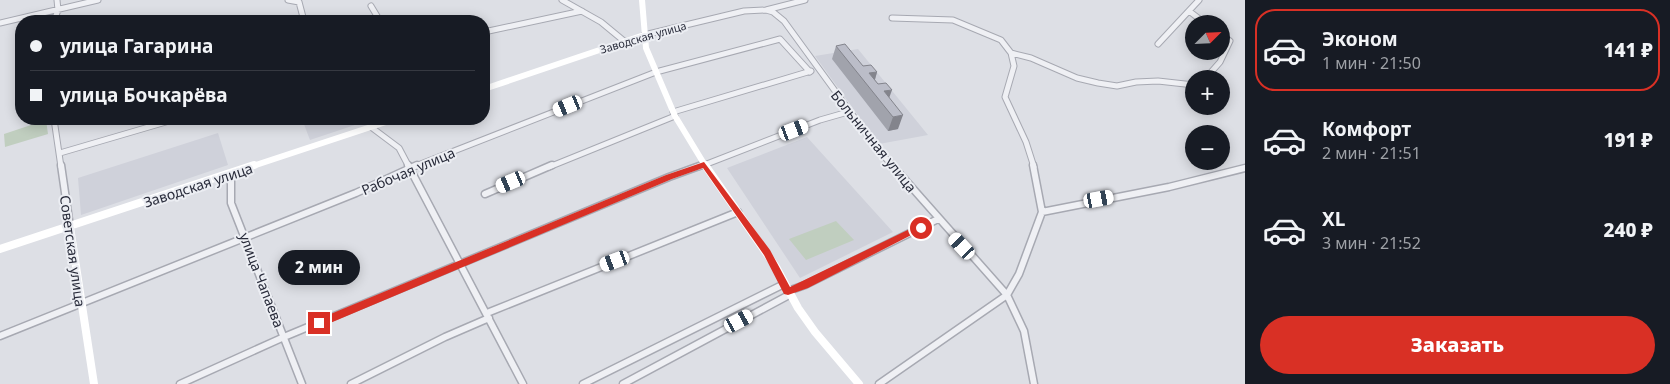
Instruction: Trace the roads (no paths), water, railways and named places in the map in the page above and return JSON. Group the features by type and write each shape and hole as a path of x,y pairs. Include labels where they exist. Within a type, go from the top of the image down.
{"street":[{"path":"56,15 58,10 57,0"},
{"path":"36,15 98,0"},
{"path":"288,0 299,2 307,0"},
{"path":"562,0 582,11 624,41"},
{"path":"642,0 646,48 674,114 704,165 776,267 787,290 815,332 859,384"},
{"name":"Заводская улица","path":"490,86 644,35 744,11 766,10 805,0"},
{"path":"1158,44 1199,0"},
{"path":"299,2 302,15"},
{"path":"371,6 376,15"},
{"name":"Больничная улица","path":"766,10 773,12 784,21 848,112 938,219 1007,294 1024,331 1034,384"},
{"path":"490,31 582,11"},
{"path":"1189,11 1194,15"},
{"path":"879,384 1007,294 1020,274 1040,223 1042,212 1035,171 1029,150 1005,97 1014,66 1011,53 995,36 957,21 892,18"},
{"path":"0,23 15,20"},
{"name":"Рабочая улица","path":"0,336 246,238 410,168 656,72 780,39 810,72"},
{"path":"1011,53 1058,68 1069,77 1086,81 1119,86 1136,82 1185,84"},
{"path":"485,194 674,114 818,70"},
{"path":"180,384 284,337 669,177 820,120 848,112"},
{"name":"Советская улица","path":"55,125 80,304 94,384"},
{"path":"60,153 156,125"},
{"name":"Заводская улица","path":"0,249 377,125"},
{"path":"371,127 399,148 462,264 523,384"},
{"path":"1042,212 1169,187 1245,168"},
{"name":"улица Чапаева","path":"231,174 232,203 302,384"},
{"path":"351,384 488,315 738,212"},
{"path":"583,384 787,290 805,286 938,219"},
{"path":"623,384 787,290"}]}
